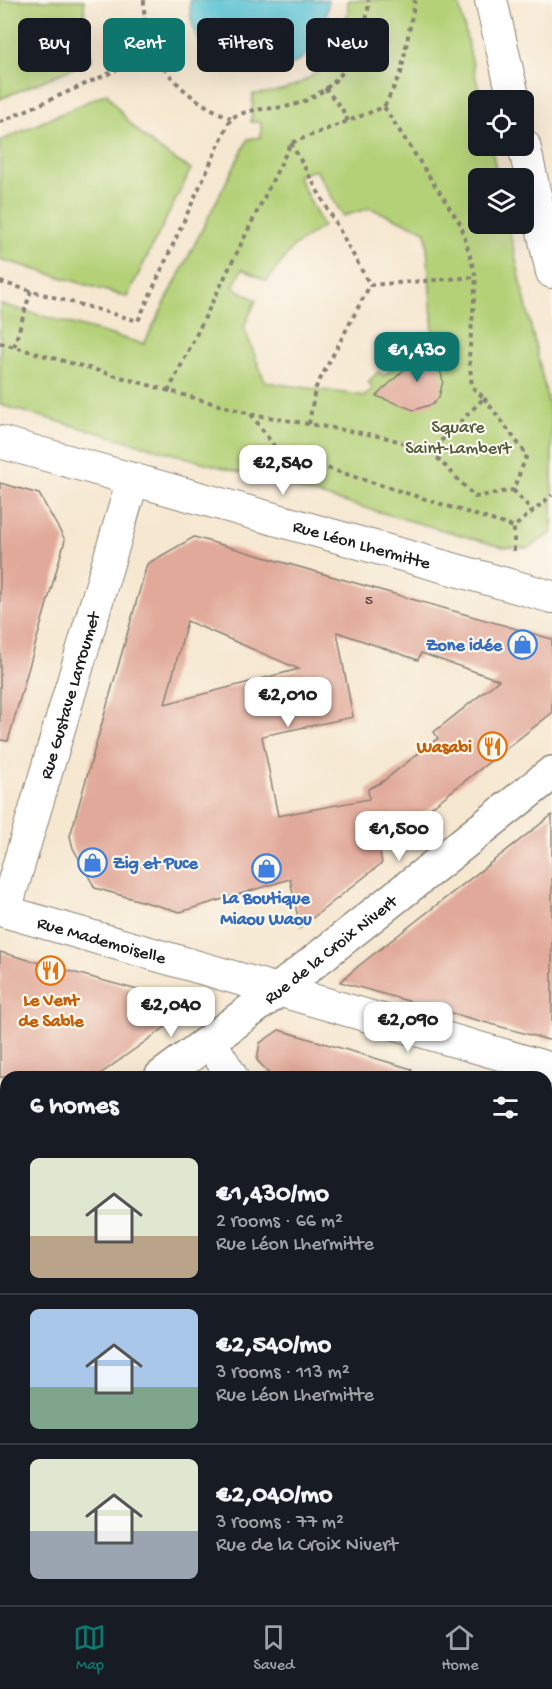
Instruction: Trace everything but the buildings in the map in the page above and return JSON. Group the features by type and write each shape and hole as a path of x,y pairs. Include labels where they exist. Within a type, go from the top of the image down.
{"street":[{"path":"491,0 512,90"},
{"path":"527,156 552,272"},
{"name":"Rue Léon Lhermitte","path":"0,442 552,597"},
{"name":"Rue Gustave Larroumet","path":"2,911 133,479"},
{"name":"Rue de la Croix Nivert","path":"169,1071 277,991 552,773"},
{"name":"Rue Mademoiselle","path":"2,911 552,1069"},
{"path":"210,1041 228,1071"}],"path":[{"path":"144,0 146,18"},
{"path":"0,282 138,321 231,118 252,108 286,106 312,97 337,79 357,54 368,0"},
{"path":"168,392 291,143 384,107 401,73 415,0"},
{"path":"0,122 112,72"},
{"path":"166,72 185,93 208,109 231,118"},
{"path":"325,88 342,109 348,121"},
{"path":"384,107 461,225 476,277 469,357 472,387 484,398 527,455 513,490"},
{"path":"291,143 370,285"},
{"path":"370,285 476,277"},
{"path":"309,424 315,389 370,285"},
{"path":"14,347 31,291"},
{"path":"0,343 251,414 384,437 431,451 475,497 513,490"},
{"path":"431,451 484,398"},
{"path":"251,414 279,453 514,527"},
{"path":"513,490 533,511"},
{"path":"514,555 514,527 552,495"}],"green space":[{"path":"0,0 84,0 85,18 18,18 18,72 64,72 0,99"},
{"name":"Square Saint-Lambert","path":"348,0 458,0 479,90 468,90 468,156 493,156 496,168 468,168 468,234 510,234 552,420 552,533 528,548 503,547 0,405 0,304 144,344 248,139 261,137 261,122 251,122 253,94 291,87 317,72 389,72 389,18 346,18","holes":["316,170 343,216 370,208 426,231 433,332 423,344 416,337 406,345 410,352 384,376 378,372 368,382 373,388 365,396 265,382 244,327 256,300 233,287 242,269 267,281 293,247 323,226 297,175"]},
{"path":"107,93 124,117 144,137 191,169 127,297 0,259 0,141"}],"water":[{"path":"190,0 328,0 324,18 306,18 306,55 294,62 294,18 197,18 197,35"}],"place":[{"name":"Zone idée","path":"523,644"},
{"name":"Wasabi","path":"493,746"},
{"name":"Zig et Puce","path":"92,862"},
{"name":"La Boutique Miaou Waou","path":"266,868"},
{"name":"Le Vent de Sable","path":"51,970"}]}
